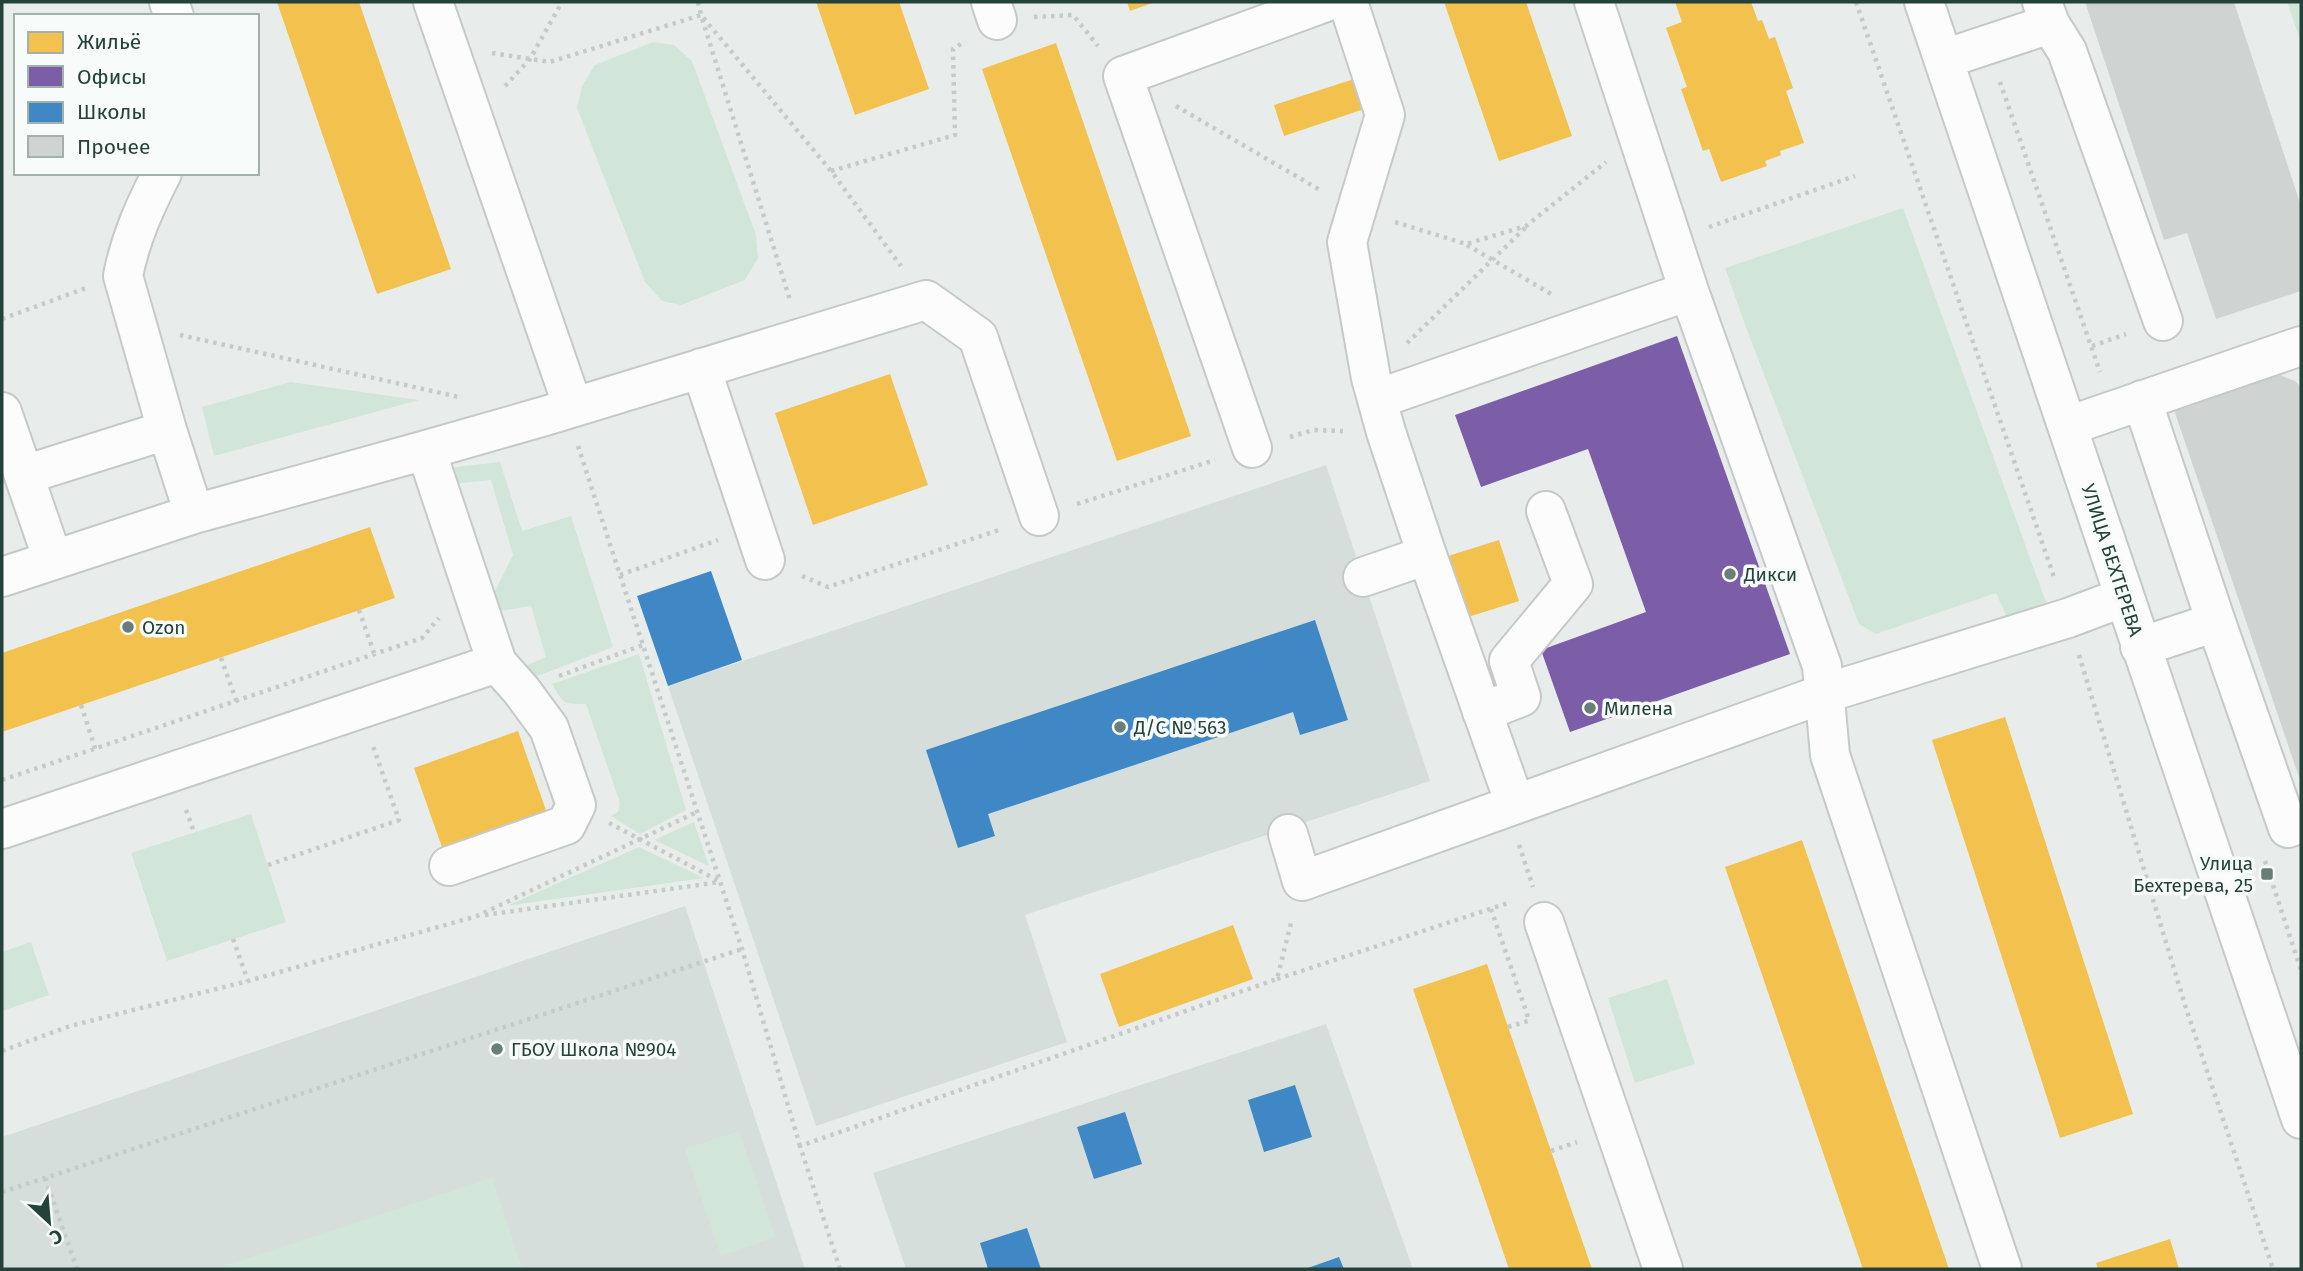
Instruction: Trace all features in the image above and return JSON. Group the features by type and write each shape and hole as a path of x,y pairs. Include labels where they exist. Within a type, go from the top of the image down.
{"street":[{"path":"433,2 570,408"},
{"path":"1348,2 1385,115 1347,242 1374,389 1511,806"},
{"path":"1594,2 1689,292 1822,666 1830,755 2002,1269"},
{"name":"УЛИЦА БЕХТЕРЕВА","path":"1924,2 2140,647 2300,1112"},
{"path":"1252,448 1123,76 1311,4"},
{"path":"1944,59 2046,13 2067,51 2163,321"},
{"path":"161,175 142,210 123,276 194,514"},
{"path":"1374,389 1689,292"},
{"path":"2,577 194,514 570,408 926,300 978,337 1039,516"},
{"path":"2068,426 2301,346"},
{"path":"701,368 765,560"},
{"path":"2142,400 2288,828 2301,823"},
{"path":"2,412 53,560"},
{"path":"24,475 167,430"},
{"path":"426,450 509,677 549,728 576,805 566,825 449,866"},
{"path":"1482,712 1521,697 1509,661 1573,584 1546,511"},
{"path":"1363,577 1427,555"},
{"path":"1288,834 1302,881 1826,693 2068,618 2124,597"},
{"path":"2140,647 2216,622"},
{"path":"2,830 375,704 509,677"},
{"path":"1540,908 1663,1269"}],"path":[{"path":"474,120 530,59 562,2"},
{"path":"698,2 803,338"},
{"path":"831,171 956,135 953,48 994,11 1073,15 1123,76 1355,209 1466,244 1599,321"},
{"path":"448,46 550,62 701,15"},
{"path":"701,15 831,171 926,300"},
{"path":"1374,389 1526,226 1638,137"},
{"path":"1672,240 1855,176"},
{"path":"1466,244 1526,226"},
{"path":"2,319 123,276"},
{"path":"138,326 465,399"},
{"path":"570,408 643,645 742,949 800,1146 840,1269"},
{"path":"268,865 399,820 375,704 374,654 359,610"},
{"path":"2,780 422,638 438,622 441,614"},
{"path":"509,677 643,645"},
{"path":"221,658 253,746"},
{"path":"81,705 111,793"},
{"path":"576,805 720,882"},
{"path":"800,1146 1277,979 1491,909 1540,908 1511,806"},
{"path":"477,916 697,813"},
{"path":"1277,979 1302,881"},
{"path":"2,1051 70,1026 248,981 477,916 720,882"},
{"path":"1491,909 1530,1020"},
{"path":"233,939 248,981"},
{"path":"2,1192 742,949"},
{"path":"45,1178 77,1269"}],"shaded area":[{"path":"1326,465 1430,781 1025,915 1067,1042 816,1126 668,686"},
{"name":"ГБОУ Школа №904","path":"685,906 805,1269 2,1269 2,1137"},
{"path":"1326,1024 1413,1269 906,1269 873,1173"}],"green space":[{"path":"2287,2 2301,2 2301,42"},
{"path":"653,42 674,45 692,61 756,235 758,258 745,280 681,305 662,301 645,282 577,108 582,86 595,65"},
{"path":"1903,208 2050,613 2010,624 1996,593 1876,634 1859,624 1744,322 1725,268"},
{"path":"290,382 419,400 214,456 202,407"},
{"path":"500,462 522,531 571,516 613,647 530,679 523,667 546,657 531,606 500,611 494,593 513,555 491,480 450,484 448,468"},
{"path":"639,654 686,810 640,834 611,816 618,812 620,803 586,704 565,701 552,684"},
{"path":"251,814 286,922 167,961 131,853"},
{"path":"694,822 709,866 654,840"},
{"path":"639,847 704,878 507,906"},
{"path":"31,942 49,995 2,1011 2,952"},
{"path":"1667,979 1695,1064 1635,1083 1608,998"},
{"path":"739,1131 775,1237 721,1256 685,1149"},
{"path":"492,1178 522,1269 215,1269"}],"building: Жильё":[{"path":"277,2 359,2 451,269 377,294"},
{"path":"816,2 899,2 929,89 855,115"},
{"path":"1127,2 1155,2 1130,11"},
{"path":"1444,2 1526,2 1572,136 1499,161"},
{"path":"1675,2 1751,2 1769,39 1775,37 1793,88 1786,91 1804,143 1780,151 1781,155 1765,161 1767,166 1721,182 1709,149 1703,151 1681,89 1687,87 1666,28 1682,22"},
{"path":"1056,43 1191,436 1117,461 982,69"},
{"path":"1354,79 1364,109 1284,136 1274,105"},
{"path":"890,374 928,485 813,525 775,413"},
{"path":"370,527 395,598 2,732 2,653"},
{"path":"1499,540 1519,601 1468,617 1448,556"},
{"path":"2005,717 2133,1114 2060,1138 1932,740"},
{"path":"518,731 547,813 443,850 414,768"},
{"path":"1802,840 1949,1269 1863,1269 1725,867"},
{"path":"1233,925 1253,979 1119,1027 1100,974"},
{"path":"1487,964 1592,1269 1509,1269 1413,989"},
{"path":"2170,1239 2179,1269 2098,1269 2096,1263"}],"building: Офисы":[{"path":"1677,336 1790,654 1570,732 1541,650 1646,612 1588,449 1481,487 1455,415"}],"building: Школы":[{"path":"711,571 742,660 668,686 637,596"},
{"name":"Д/C № 563","path":"1315,620 1348,720 1300,735 1293,712 988,814 995,836 958,848 926,750"},
{"path":"1295,1085 1312,1137 1264,1152 1248,1100"},
{"path":"1125,1112 1142,1164 1094,1179 1077,1127"},
{"path":"1027,1228 1041,1269 988,1269 980,1243"},
{"path":"1339,1257 1344,1269 1305,1269"}],"building: Прочее":[{"path":"2085,2 2234,2 2301,206 2301,291 2216,319 2187,233 2164,240"},
{"path":"2277,374 2295,381 2301,387 2301,783 2172,404"}],"place":[{"name":"Дикси","path":"1730,574"},
{"name":"Ozon","path":"128,627"},
{"name":"Милена","path":"1590,708"},
{"name":"Д/C № 563","path":"1120,727"},
{"name":"Улица Бехтерева, 25","path":"2267,874"},
{"name":"ГБОУ Школа №904","path":"497,1049"}]}
